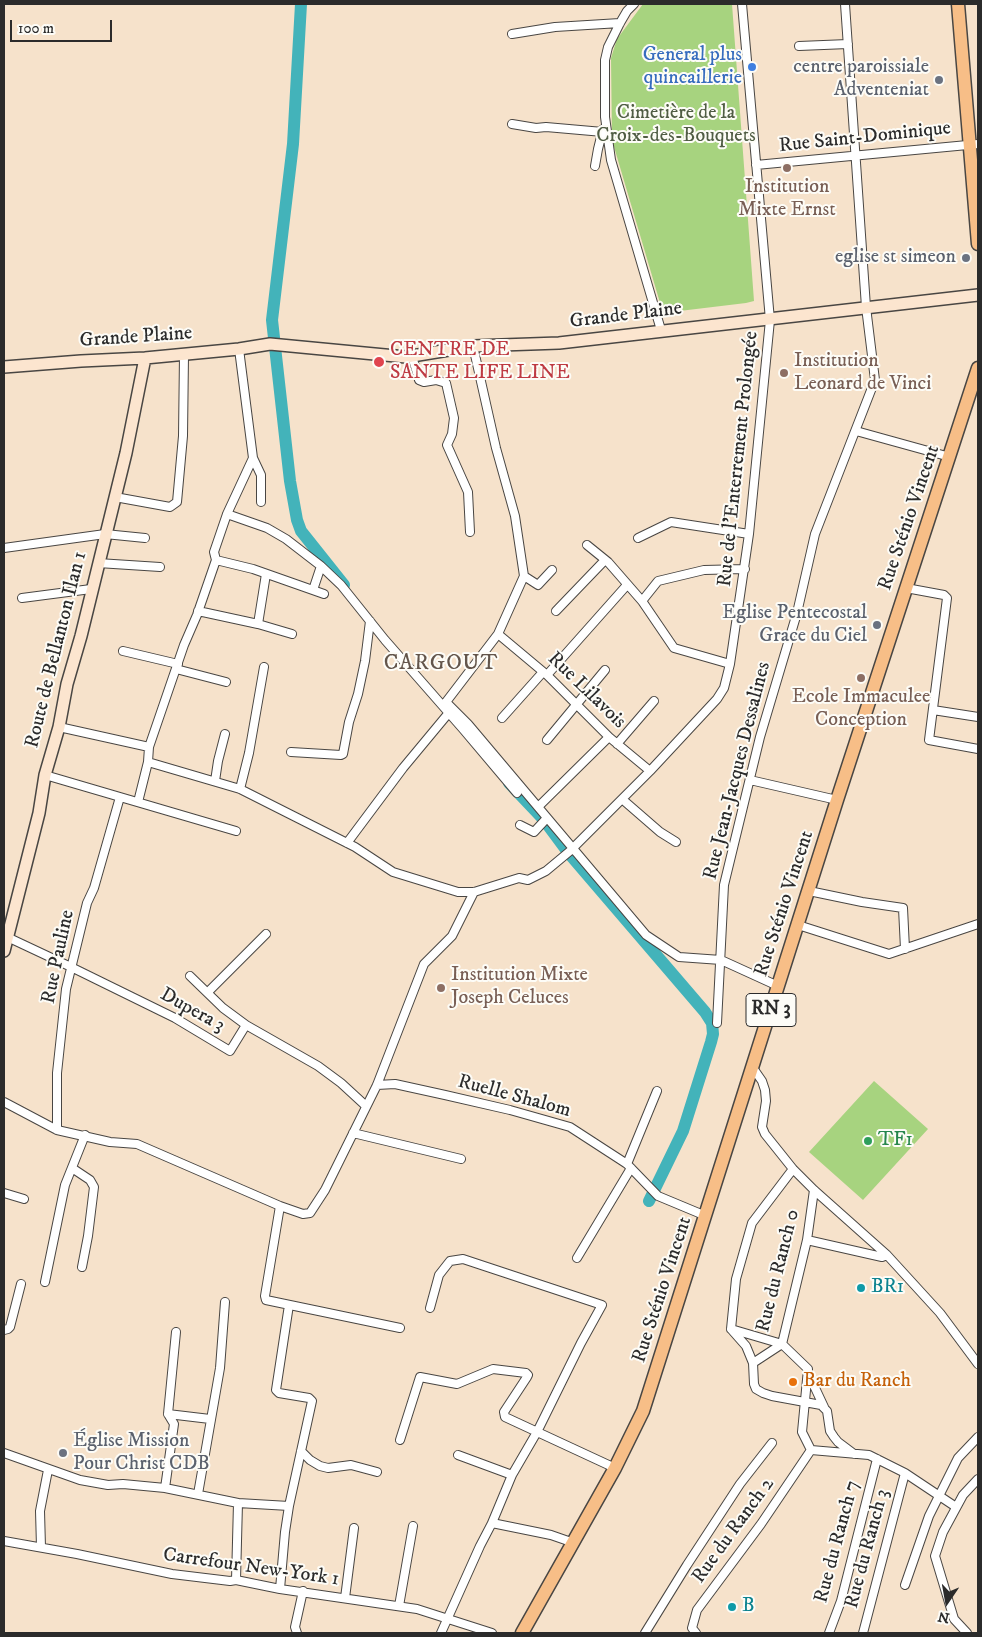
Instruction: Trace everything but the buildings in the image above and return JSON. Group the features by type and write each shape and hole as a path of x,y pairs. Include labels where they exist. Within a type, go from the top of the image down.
{"main road":[{"path":"958,4 974,144 978,244"},
{"name":"Rue Sténio Vincent","path":"522,1633 615,1468 643,1411 837,800 978,368"}],"street":[{"path":"595,166 605,118 605,60 608,47 627,11 634,4"},
{"name":"Rue de l'Enterrement Prolongée","path":"148,762 240,789 347,843 393,872 458,892 474,892 519,878 528,880 546,871 570,851 650,771 717,699 724,688 730,664 745,569 770,320 742,4"},
{"name":"Rue Jean-Jacques Dessalines","path":"717,1024 724,885 760,737 797,614 816,534 875,380 866,307 846,4"},
{"path":"512,34 555,27 620,23"},
{"path":"798,46 848,44"},
{"path":"605,118 611,160 661,330"},
{"path":"512,124 536,128 546,127 603,132"},
{"name":"Rue Saint-Dominique","path":"756,166 974,144"},
{"name":"Grande Plaine","path":"4,367 145,358 274,344 406,357 473,346 559,343 661,330 770,320 978,294"},
{"path":"451,710 446,702 498,634 524,576 515,516 496,448 473,346"},
{"path":"240,349 253,458 261,476 262,502"},
{"path":"115,497 170,507 177,502 183,436 184,354"},
{"path":"412,356 419,380 424,382 436,380 446,383 454,418 452,434 447,445 468,492 470,532"},
{"name":"Route de Bellanton Ilan 1","path":"4,950 5,936 39,813 45,775 59,727 67,684 81,636 91,589 126,453 145,358"},
{"path":"856,431 950,457"},
{"path":"138,802 148,762 149,747 216,560 214,552 227,514 253,458"},
{"path":"227,514 267,528 286,539 321,566 341,585 385,640 451,710 517,793"},
{"path":"638,538 671,522 749,534"},
{"path":"4,548 105,534 145,538"},
{"path":"587,545 604,560 642,601 674,648 730,664"},
{"path":"216,560 266,574 324,594"},
{"path":"556,611 604,560"},
{"path":"98,563 160,567"},
{"path":"313,590 321,566"},
{"path":"642,601 658,581 704,570 745,569"},
{"path":"524,576 538,585 552,570"},
{"path":"258,624 266,574"},
{"path":"502,718 627,585"},
{"path":"906,588 947,598 929,740 978,749"},
{"path":"22,598 91,589"},
{"path":"198,611 258,624 292,634"},
{"path":"291,752 343,754 349,722 365,661 370,621"},
{"name":"Rue Lilavois","path":"498,634 545,673 608,737 650,771"},
{"path":"123,651 226,682"},
{"path":"240,789 249,753 264,667"},
{"path":"547,740 605,670"},
{"path":"617,744 654,702"},
{"path":"347,843 402,768 451,710"},
{"path":"933,710 978,717"},
{"path":"59,727 149,747"},
{"path":"465,727 538,807 545,820 570,851 646,935 680,957 721,960 778,986"},
{"path":"215,781 225,734"},
{"path":"538,807 608,737"},
{"path":"45,775 236,831"},
{"path":"750,780 837,800"},
{"name":"Rue Pauline","path":"57,1130 57,1073 66,989 87,903 94,888 120,797"},
{"path":"622,799 660,832 676,842"},
{"path":"520,825 534,832 545,820"},
{"path":"808,891 903,908 905,949"},
{"path":"4,1102 57,1130 110,1142 137,1144 280,1206 303,1214 310,1213 326,1190 377,1085 424,964 452,936 474,892"},
{"path":"798,925 889,954 978,924"},
{"path":"208,992 266,934"},
{"name":"Dupera 3","path":"5,936 175,1018 230,1050 246,1025 318,1066 341,1083 366,1106"},
{"path":"190,976 224,1008 246,1025"},
{"path":"753,1068 762,1081 765,1090 766,1101 762,1131 793,1169 887,1255 940,1312 976,1357 978,1364"},
{"name":"Ruelle Shalom","path":"377,1085 395,1084 510,1110 570,1127 629,1166 658,1196 706,1216"},
{"path":"577,1258 629,1166 657,1091"},
{"path":"353,1133 461,1159"},
{"path":"45,1282 55,1226 65,1185 85,1135"},
{"path":"72,1168 90,1180 94,1187 82,1266"},
{"name":"Rue du Ranch 0","path":"793,1169 752,1223 736,1279 731,1329 782,1344 807,1240 814,1190"},
{"path":"4,1193 24,1199"},
{"path":"280,1206 265,1296 266,1300 400,1328"},
{"path":"807,1240 882,1257 887,1255"},
{"path":"430,1308 439,1275 450,1262 462,1259 602,1305 537,1432 512,1475 441,1633"},
{"path":"4,1330 8,1330 10,1327 21,1284"},
{"path":"198,1494 220,1368 225,1302"},
{"path":"280,1589 289,1506 312,1401 309,1398 279,1393 276,1390 288,1305"},
{"path":"731,1329 746,1346 754,1363 754,1384 756,1389 772,1396 824,1407"},
{"path":"165,1488 174,1424 168,1414 176,1332"},
{"path":"754,1363 782,1344 808,1369 802,1432 811,1450 870,1455 905,1473 956,1507"},
{"path":"400,1440 420,1377 457,1384 493,1370 527,1373 527,1377 505,1409 505,1417 615,1468"},
{"path":"808,1375 824,1407 828,1411 830,1431 834,1437 855,1454"},
{"path":"168,1414 210,1419"},
{"path":"904,1585 929,1516 958,1458 978,1437"},
{"path":"645,1633 740,1484 772,1443"},
{"path":"301,1450 315,1464 320,1466 328,1468 351,1466 377,1472"},
{"name":"Rue du Ranch 2","path":"696,1633 692,1628 697,1610 761,1524 811,1450"},
{"path":"4,1453 80,1480 108,1485 123,1484 165,1488 238,1503 289,1506"},
{"path":"458,1454 512,1475"},
{"name":"Rue du Ranch 7","path":"829,1633 841,1601 877,1459"},
{"path":"41,1547 40,1511 48,1470"},
{"name":"Rue du Ranch 3","path":"863,1633 905,1473"},
{"path":"967,1633 954,1619 934,1556 943,1532 956,1507 963,1495 978,1479"},
{"path":"236,1580 238,1503"},
{"path":"492,1523 551,1535 574,1543"},
{"path":"399,1606 413,1526"},
{"path":"345,1598 354,1528"},
{"name":"Carrefour New-York 1","path":"4,1541 172,1574 230,1581 236,1580 280,1589 417,1609 492,1633"},
{"path":"298,1633 295,1627 303,1591"}],"green space":[{"name":"Cimetière de la Croix-des-Bouquets","path":"643,4 732,4 754,301 663,313 612,140 611,58 617,39"},
{"name":"TF1","path":"874,1081 928,1129 863,1200 809,1152"}],"waterway":[{"path":"301,4 293,144 272,320 290,481 297,520 301,531 344,585"},
{"path":"509,783 544,820 567,851 705,1012 712,1023 713,1034 711,1042 683,1131 649,1201"}],"place":[{"name":"General plus quincaillerie","path":"752,67"},
{"name":"centre paroissiale Adventeniat","path":"939,80"},
{"name":"Institution Mixte Ernst","path":"787,168"},
{"name":"eglise st simeon","path":"966,258"},
{"name":"CENTRE DE SANTE LIFE LINE","path":"379,362"},
{"name":"Institution Leonard de Vinci","path":"784,373"},
{"name":"Eglise Pentecostal Grace du Ciel","path":"877,625"},
{"name":"Ecole Immaculee Conception","path":"861,678"},
{"name":"Institution Mixte Joseph Celuces","path":"441,988"},
{"name":"TF1","path":"868,1141"},
{"name":"BR1","path":"861,1288"},
{"name":"Bar du Ranch","path":"793,1382"},
{"name":"Église Mission Pour Christ CDB","path":"63,1453"},
{"name":"B","path":"732,1607"}],"district":[{"name":"CARGOUT","path":"441,664"}]}
